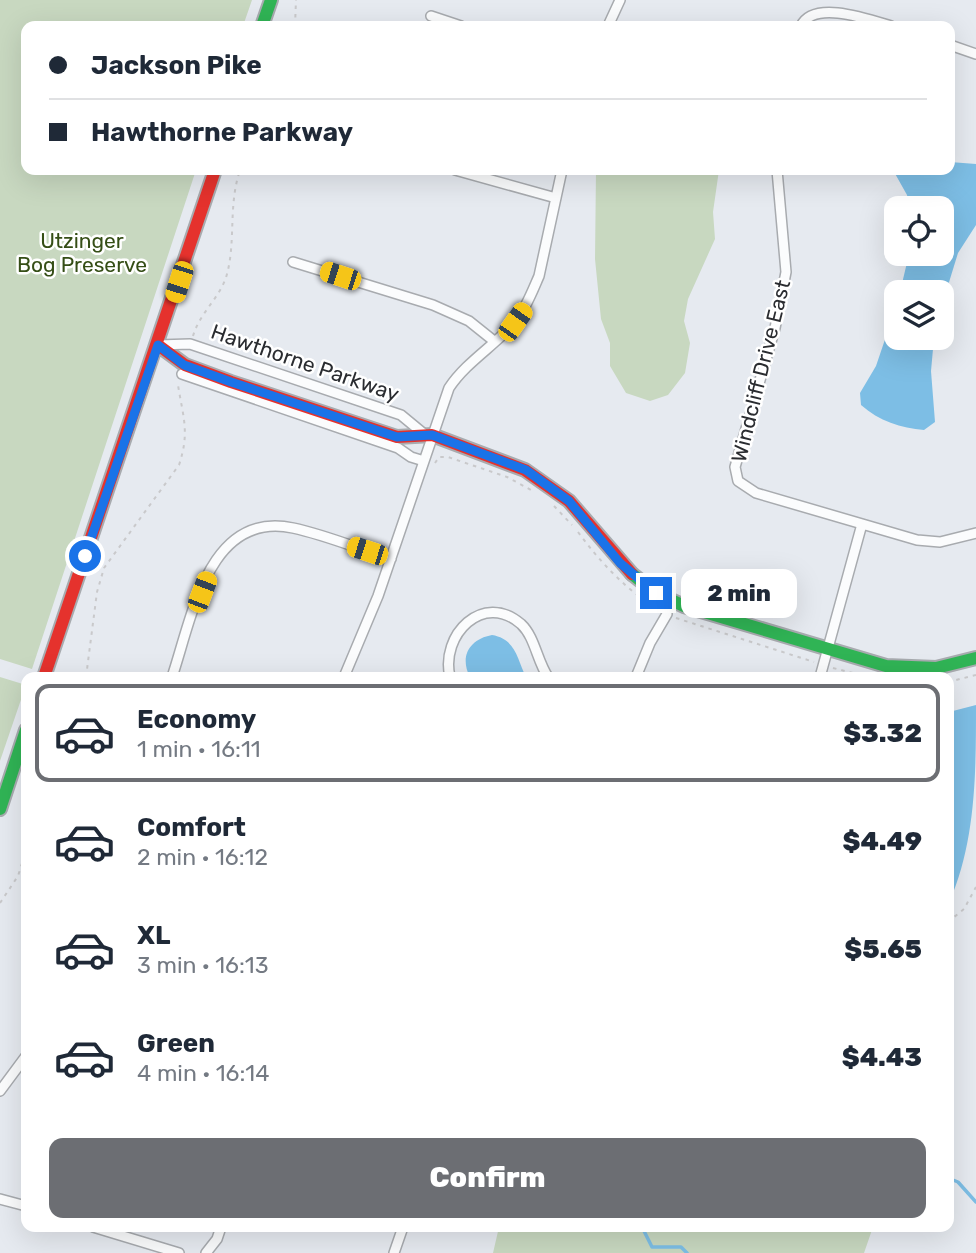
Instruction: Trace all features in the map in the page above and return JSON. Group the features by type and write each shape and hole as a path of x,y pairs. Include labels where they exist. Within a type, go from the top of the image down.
{"street":[{"path":"264,21 271,0"},
{"path":"610,21 620,0"},
{"path":"804,21 810,10 818,7 836,9 875,21"},
{"path":"431,16 446,21"},
{"path":"955,48 976,54"},
{"path":"46,672 213,175"},
{"path":"472,175 556,198"},
{"path":"346,672 391,559 424,461 428,435 449,388 458,374 524,309 539,276 561,175"},
{"name":"Windcliff Drive East","path":"777,175 786,272 775,328 735,474 749,491 862,524"},
{"path":"293,262 433,305 469,321 494,341"},
{"name":"Hawthorne Parkway","path":"158,345 190,344 401,415 428,435 526,470 547,482 569,501 620,563 656,593 684,606 886,666 936,668 976,658"},
{"name":"Hawthorne Parkway","path":"158,345 184,365 231,382 397,437 428,435"},
{"path":"182,374 398,448 411,457 424,461"},
{"path":"821,672 862,524 929,541 952,541 976,533"},
{"path":"174,672 215,559 237,537 261,527 293,528 391,559"},
{"path":"449,672 447,664 451,644 460,626 474,617 490,614 508,617 521,625 530,636 546,672"},
{"path":"638,672 650,643 667,614"},
{"path":"0,809 21,745"},
{"path":"0,1091 21,1063"},
{"path":"0,1199 21,1205"},
{"path":"110,1232 179,1253"},
{"path":"207,1253 218,1232"},
{"path":"394,1253 401,1232"}],"path":[{"path":"295,21 296,0"},
{"path":"190,344 199,319 220,291 228,272 232,203 239,175"},
{"path":"87,672 97,592 104,568 179,465 186,418 178,384 182,374"},
{"path":"954,680 976,675"},
{"path":"0,903 21,867"},
{"path":"954,917 964,909 976,887"}],"green space":[{"name":"Utzinger Bog Preserve","path":"0,0 252,0 245,21 21,21 21,175 194,175 32,669 0,659"},
{"path":"596,175 718,175 713,212 715,239 688,299 684,321 690,343 685,373 668,395 650,401 626,393 610,366 610,343 601,319 595,259"},
{"path":"0,677 21,683 21,700 0,761"},
{"path":"498,1232 871,1232 864,1253 493,1253"}],"water":[{"path":"955,162 976,164 976,225 958,253 954,266 954,196 907,196 896,175 955,175"},
{"path":"906,266 954,266 950,280 903,280"},
{"path":"884,342 884,350 933,350 931,371 935,422 924,430 907,428 875,415 861,405 860,393 876,366"},
{"path":"484,637 500,637 511,645 524,672 468,672 466,656 472,645"},
{"path":"976,705 973,806 965,855 954,890 954,711"}],"waterway":[{"path":"954,1180 976,1202"},
{"path":"644,1232 652,1247 681,1247 687,1253"}],"traffic: fast":[{"path":"264,21 271,0"},
{"path":"632,574 656,593 684,606 886,666 936,668 976,658"},
{"path":"0,809 21,745"}],"traffic: jam":[{"path":"46,672 213,175"},
{"path":"158,345 185,365 231,382 397,437 432,435 525,470 569,501 632,574"}],"route":[{"path":"85,556 158,345 184,365 231,382 397,437 432,435 526,470 547,482 569,501 620,563 656,593"}]}
